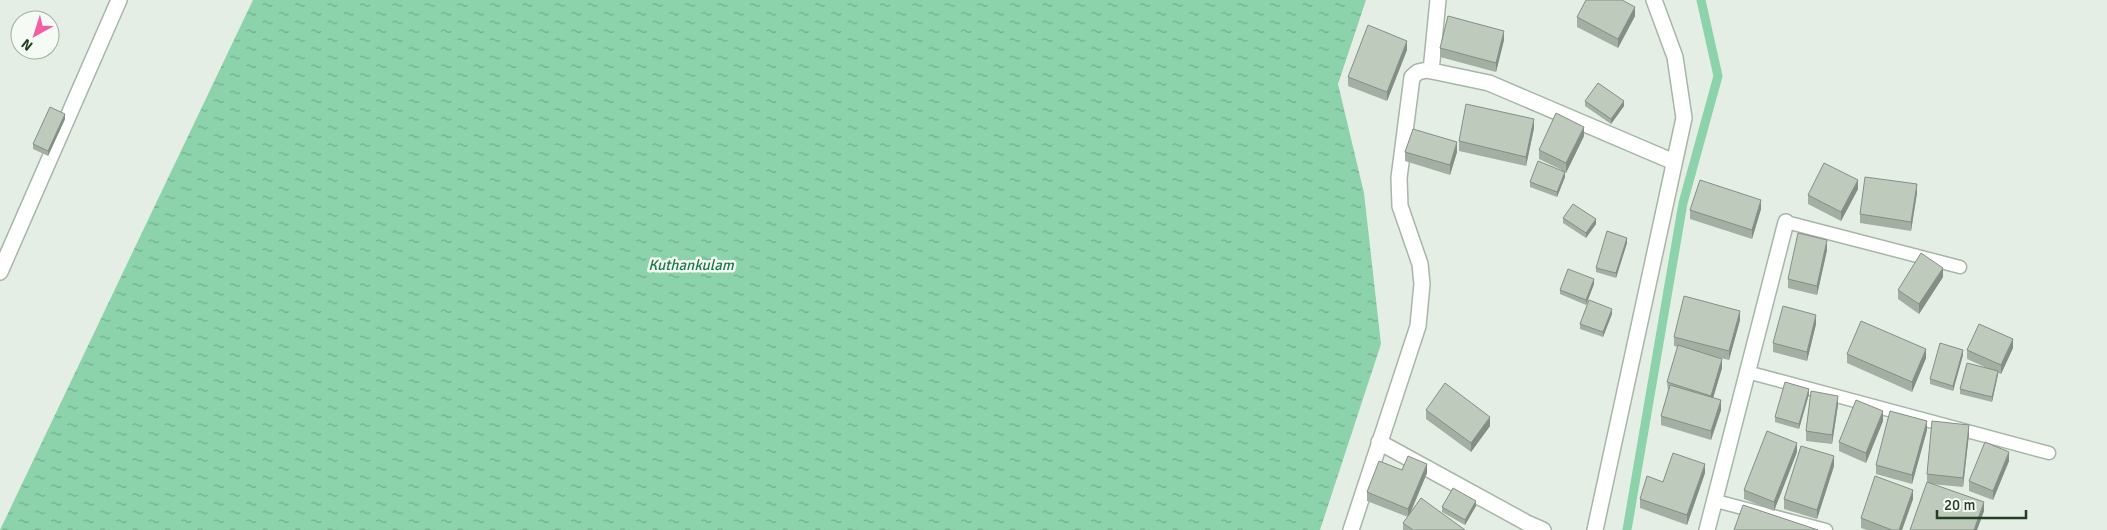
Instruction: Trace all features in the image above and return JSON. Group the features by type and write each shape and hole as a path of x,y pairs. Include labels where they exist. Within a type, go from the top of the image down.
{"street":[{"path":"0,272 119,0"},
{"path":"1431,71 1438,0"},
{"path":"1595,530 1684,118 1675,57 1654,0"},
{"path":"1351,530 1418,326 1422,284 1420,264 1400,206 1399,178 1412,77 1422,70 1489,83 1674,162"},
{"path":"1708,530 1786,222"},
{"path":"1379,442 1526,527 1543,530"}],"lane":[{"path":"1786,222 1960,267"},
{"path":"1747,372 2049,453"},
{"path":"1716,501 1826,530"}],"water":[{"name":"Kuthankulam","path":"253,0 1366,0 1338,84 1364,193 1381,344 1320,530 0,530"}],"building":[{"path":"1586,0 1622,0 1635,7 1618,39 1577,17"},
{"path":"1448,16 1504,31 1496,63 1440,48"},
{"path":"1368,25 1407,41 1387,92 1348,77"},
{"path":"1598,83 1624,101 1611,119 1585,101"},
{"path":"1466,104 1534,119 1526,157 1459,141"},
{"path":"50,107 65,114 48,151 33,144"},
{"path":"1556,113 1584,127 1566,163 1539,150"},
{"path":"1413,129 1457,142 1450,165 1405,152"},
{"path":"1538,161 1565,172 1557,192 1530,182"},
{"path":"1824,163 1858,180 1841,212 1808,195"},
{"path":"1865,177 1917,184 1911,222 1860,214"},
{"path":"1700,180 1761,200 1752,230 1690,210"},
{"path":"1573,204 1596,219 1586,233 1563,218"},
{"path":"1607,231 1627,238 1616,273 1596,268"},
{"path":"1798,233 1827,240 1817,286 1788,279"},
{"path":"1921,253 1943,268 1919,304 1898,290"},
{"path":"1568,269 1594,279 1586,300 1560,290"},
{"path":"1684,296 1740,311 1729,351 1674,337"},
{"path":"1589,300 1612,309 1603,332 1580,324"},
{"path":"1783,306 1816,315 1807,352 1773,343"},
{"path":"1861,321 1926,349 1912,382 1847,354"},
{"path":"1979,324 2013,339 2001,365 1967,350"},
{"path":"1940,343 1963,350 1953,386 1930,379"},
{"path":"1678,345 1722,359 1711,396 1667,382"},
{"path":"1967,363 1998,371 1992,397 1960,389"},
{"path":"1785,382 1809,389 1799,424 1775,417"},
{"path":"1445,383 1490,417 1471,443 1426,410"},
{"path":"1670,385 1721,400 1711,431 1661,416"},
{"path":"1811,391 1838,396 1832,435 1806,431"},
{"path":"1856,400 1883,411 1866,453 1839,442"},
{"path":"1890,411 1927,421 1912,475 1876,465"},
{"path":"1932,421 1969,425 1963,478 1927,474"},
{"path":"1767,431 1797,443 1774,502 1744,490"},
{"path":"1985,442 2009,452 1993,491 1969,481"},
{"path":"1801,446 1834,456 1817,510 1784,499"},
{"path":"1673,453 1705,464 1687,515 1640,499 1647,476 1663,482"},
{"path":"1408,456 1427,464 1408,509 1367,492 1379,461 1402,470"},
{"path":"1875,476 1913,490 1899,530 1892,530 1861,518"},
{"path":"1927,482 1984,502 1974,530 1910,530"},
{"path":"1453,488 1476,501 1465,520 1442,507"},
{"path":"1421,498 1465,530 1413,530 1403,523"},
{"path":"1743,505 1818,530 1734,530"}],"waterway":[{"path":"1627,530 1683,203 1718,76 1701,0"}]}
